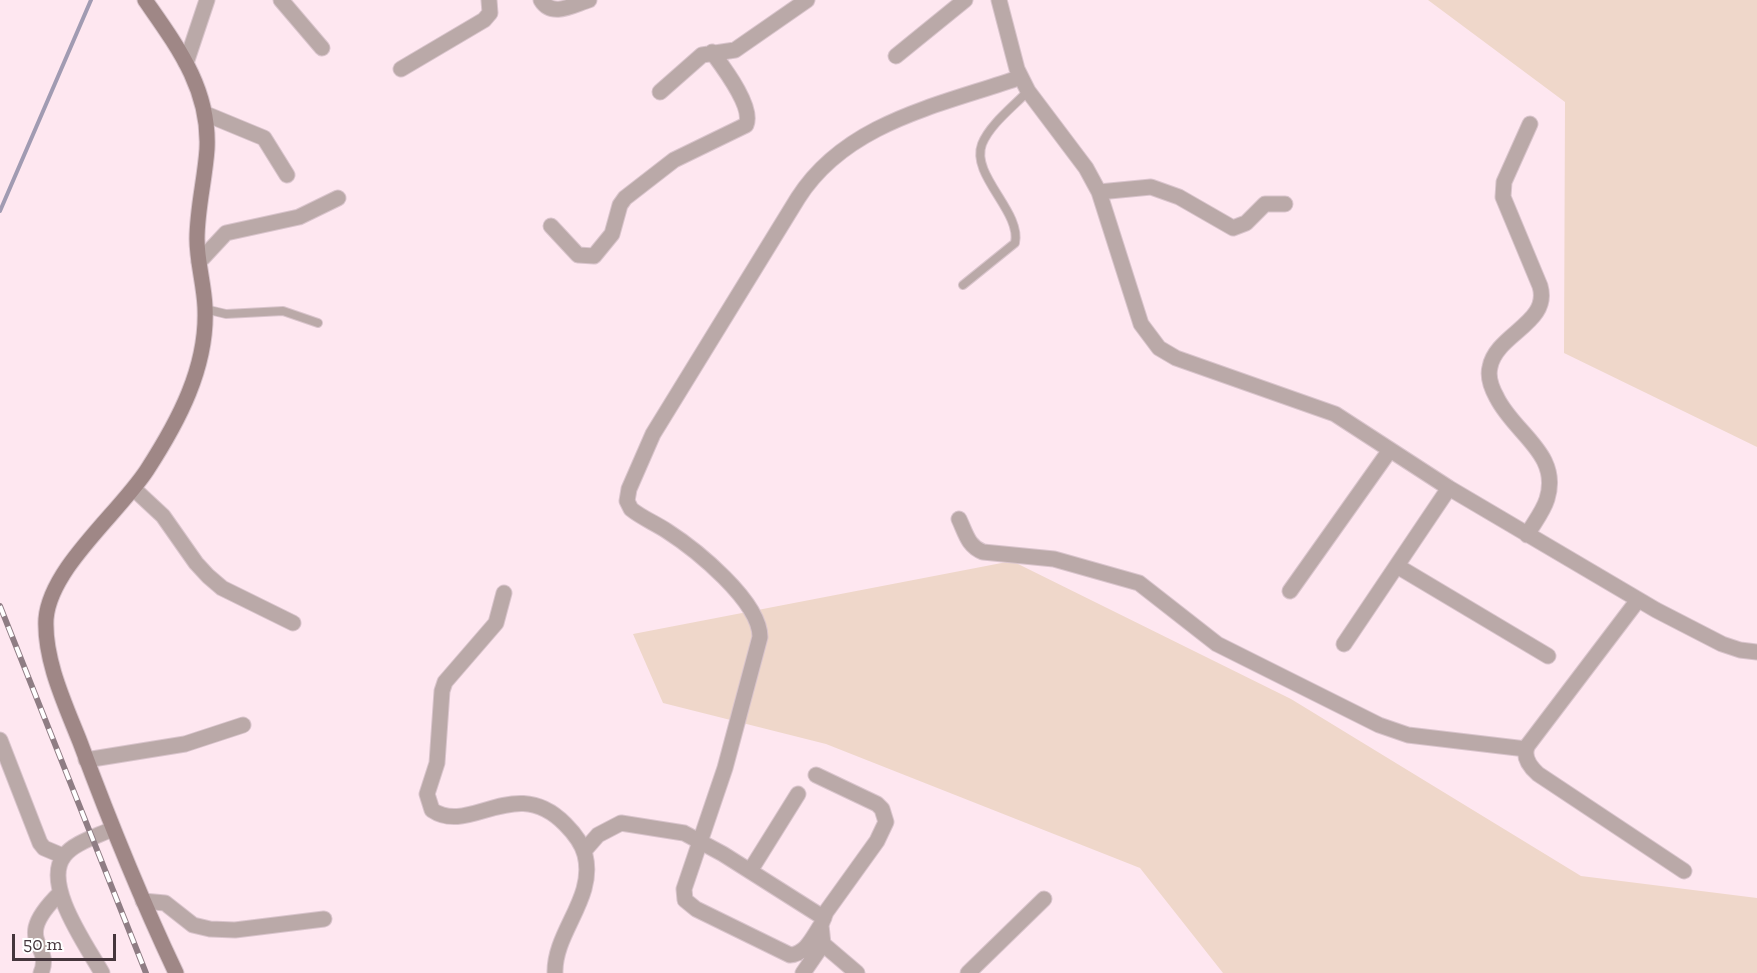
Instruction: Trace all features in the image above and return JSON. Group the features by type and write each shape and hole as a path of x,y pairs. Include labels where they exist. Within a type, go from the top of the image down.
{"main road":[{"path":"145,0 171,36 186,63 202,94 206,114 207,149 197,229 205,309 200,361 176,421 134,489 67,568 48,608 47,637 53,665 112,829 176,973"}],"street":[{"path":"186,63 207,0"},
{"path":"281,0 322,48"},
{"path":"401,69 484,20 490,13 489,0"},
{"path":"541,0 547,8 554,10 589,0"},
{"path":"660,92 702,55 727,52 743,46 807,0"},
{"path":"896,56 965,0"},
{"path":"999,0 1021,76 1028,91 1086,168 1099,192 1141,324 1159,348 1176,358 1215,373 1322,408 1527,536 1638,600 1722,644 1740,651 1757,652"},
{"path":"551,226 578,255 594,256 612,234 619,208 625,198 674,159 746,125 748,118 741,98 712,52"},
{"path":"816,775 877,804 882,809 886,822 877,841 806,948 790,955 687,903 684,889 702,842 728,757 760,637 760,627 742,600 715,569 689,546 631,509 627,501 629,489 642,455 802,191 820,170 862,136 900,117 1021,76"},
{"path":"206,114 264,138 287,175"},
{"path":"1527,536 1544,507 1549,483 1544,456 1503,409 1490,382 1489,371 1494,356 1538,311 1542,301 1540,286 1503,198 1504,182 1530,124"},
{"path":"1099,192 1151,187 1179,197 1233,228 1246,223 1264,204 1285,204"},
{"path":"199,262 226,233 299,217 338,198"},
{"path":"1290,591 1390,450"},
{"path":"1344,644 1449,488"},
{"path":"134,489 163,516 196,563 215,582 293,623"},
{"path":"960,519 973,548 983,552 1054,559 1139,583 1217,644 1380,725 1408,735 1526,749"},
{"path":"1396,566 1548,656"},
{"path":"504,593 496,623 445,682 442,691 437,763 427,794 428,807 437,814 458,815 505,804 531,804 556,814 570,830 584,850 586,874 580,899 556,951 555,973"},
{"path":"1638,600 1526,749 1528,762 1538,774 1684,871"},
{"path":"86,760 185,744 243,725"},
{"path":"0,740 40,843 44,848 63,856"},
{"path":"750,871 798,794"},
{"path":"584,850 598,835 621,823 673,830 702,842 750,871 822,922"},
{"path":"102,973 60,893 56,872 63,856 112,829"},
{"path":"40,973 44,963 35,942 34,927 48,904 60,893"},
{"path":"968,973 1044,899"},
{"path":"143,901 165,903 193,925 210,929 235,930 324,919"},
{"path":"803,973 823,944 822,922"},
{"path":"823,944 857,973"}],"lane":[{"path":"963,285 1015,243 1015,227 989,178 981,151 990,132 1028,91"},
{"path":"205,309 226,314 283,311 318,323"}],"shaded area":[{"path":"1428,0 1757,0 1757,447 1564,353 1565,102"},
{"path":"1012,561 1291,699 1581,876 1757,898 1757,973 1223,973 1140,868 826,744 663,703 633,634"}],"waterway":[{"path":"0,211 91,0"}],"railway":[{"path":"0,606 146,973"}]}
